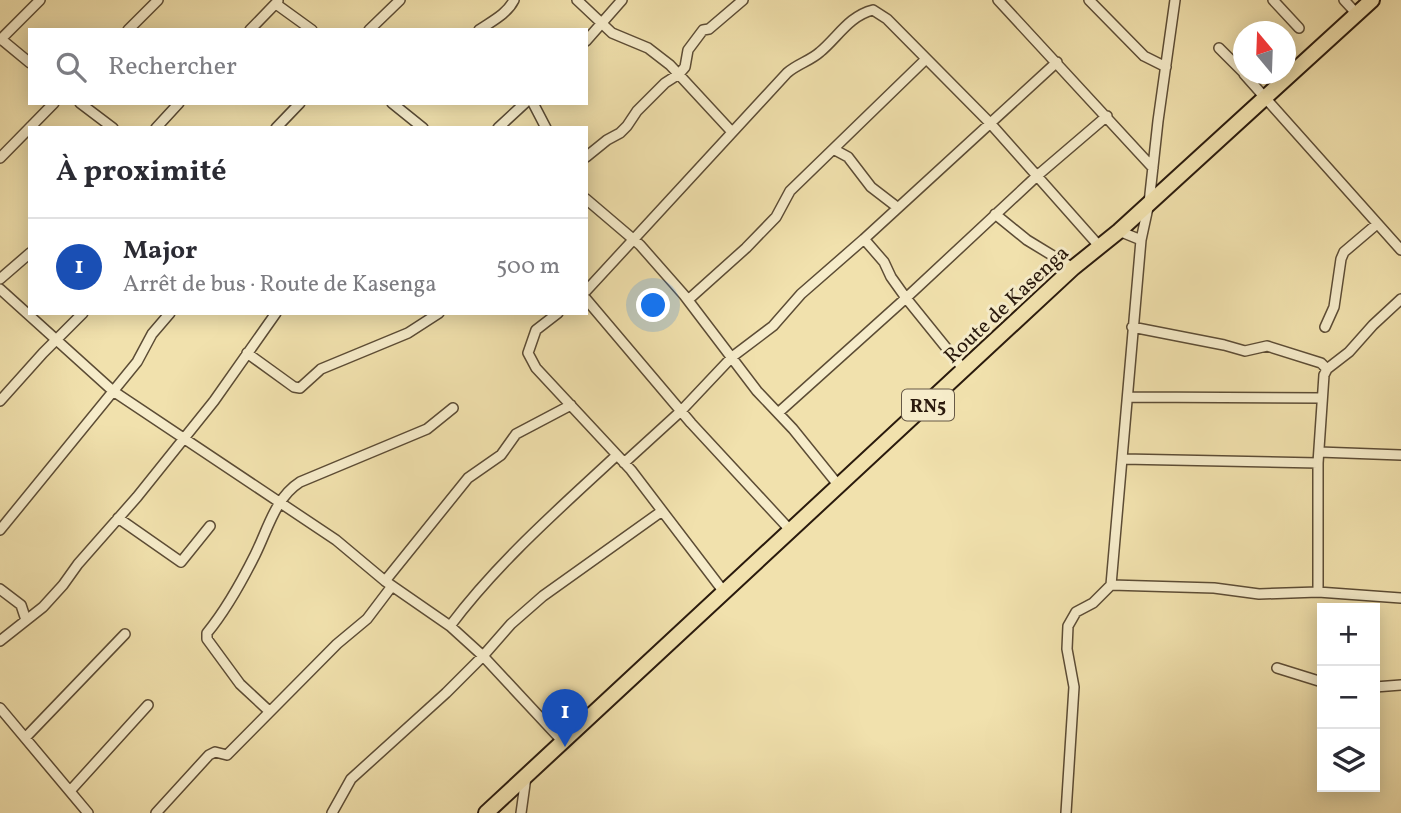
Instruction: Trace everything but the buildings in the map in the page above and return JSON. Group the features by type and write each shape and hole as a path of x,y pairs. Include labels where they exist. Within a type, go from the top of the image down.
{"highway":[{"name":"Route de Kasenga","path":"486,813 1073,268 1119,231 1372,0"}],"street":[{"path":"28,61 0,39 40,0"},
{"path":"130,28 158,0"},
{"path":"371,28 400,0"},
{"path":"482,28 510,7 514,0"},
{"path":"577,0 602,25 618,36 660,56 732,132"},
{"path":"588,39 622,0"},
{"path":"588,155 607,139 620,133 665,83 679,75 685,67 688,50 704,30 709,29 743,0"},
{"path":"998,0 1153,167"},
{"path":"1089,0 1144,56 1166,67"},
{"path":"1066,813 1074,687 1068,649 1068,626 1076,612 1093,603 1111,585 1141,240 1149,203 1175,0"},
{"path":"1273,0 1299,28"},
{"path":"1344,0 1356,13"},
{"path":"252,28 277,2 310,28"},
{"path":"588,289 787,73 821,52 863,12 873,10 887,19 990,123 1100,247"},
{"path":"1219,48 1233,62"},
{"path":"688,300 746,248 776,217 790,191 926,59"},
{"path":"624,463 681,411 732,357 773,326 801,294 1057,62"},
{"path":"1255,84 1401,250"},
{"path":"31,126 52,105"},
{"path":"82,105 110,126"},
{"path":"158,126 177,105"},
{"path":"278,126 298,105"},
{"path":"500,126 523,105"},
{"path":"534,105 545,126"},
{"path":"404,107 421,126"},
{"path":"778,413 1038,175 1107,116"},
{"path":"0,158 28,129"},
{"path":"835,150 848,157 871,187 897,207"},
{"path":"588,201 640,245 688,300 757,391 839,486"},
{"path":"995,215 1027,240 1073,268"},
{"path":"1325,327 1334,306 1340,259 1377,224"},
{"path":"1119,231 1141,240"},
{"path":"864,239 884,262 891,278 906,298 965,371"},
{"path":"0,279 28,255"},
{"path":"0,289 113,391 337,540 388,583 450,626 484,656 564,743"},
{"path":"1318,592 1318,463 1324,375 1327,369 1349,352 1401,299"},
{"path":"588,301 681,411 791,531"},
{"path":"0,401 81,315"},
{"path":"0,530 136,362 152,334 168,315"},
{"path":"0,641 48,601 118,518 183,439 275,315"},
{"path":"247,353 294,387 300,388 321,369 408,333 436,315"},
{"path":"555,315 536,330 528,353 536,368 617,454 724,592"},
{"path":"1132,327 1245,351 1262,346 1273,347 1321,363 1327,369"},
{"path":"1128,397 1322,398"},
{"path":"156,813 209,755 215,752 227,755 269,710 367,619 388,583 468,478 501,455 516,434 570,405"},
{"path":"269,710 240,684 207,639 207,633 254,557 279,502 300,482 427,429 453,408"},
{"path":"1319,452 1401,455"},
{"path":"450,626 475,592 497,569 617,454"},
{"path":"1123,458 1318,463"},
{"path":"332,813 351,779 484,656 511,624 543,596 662,511"},
{"path":"118,518 181,562 210,526"},
{"path":"1111,585 1214,588 1259,594 1318,592 1401,598"},
{"path":"0,589 21,606 26,620"},
{"path":"25,738 125,634"},
{"path":"1277,668 1317,680"},
{"path":"1380,687 1401,685"},
{"path":"70,791 148,705"},
{"path":"0,708 88,813"},
{"path":"522,813 526,777"}],"place":[{"name":"Major","path":"565,747"}]}
